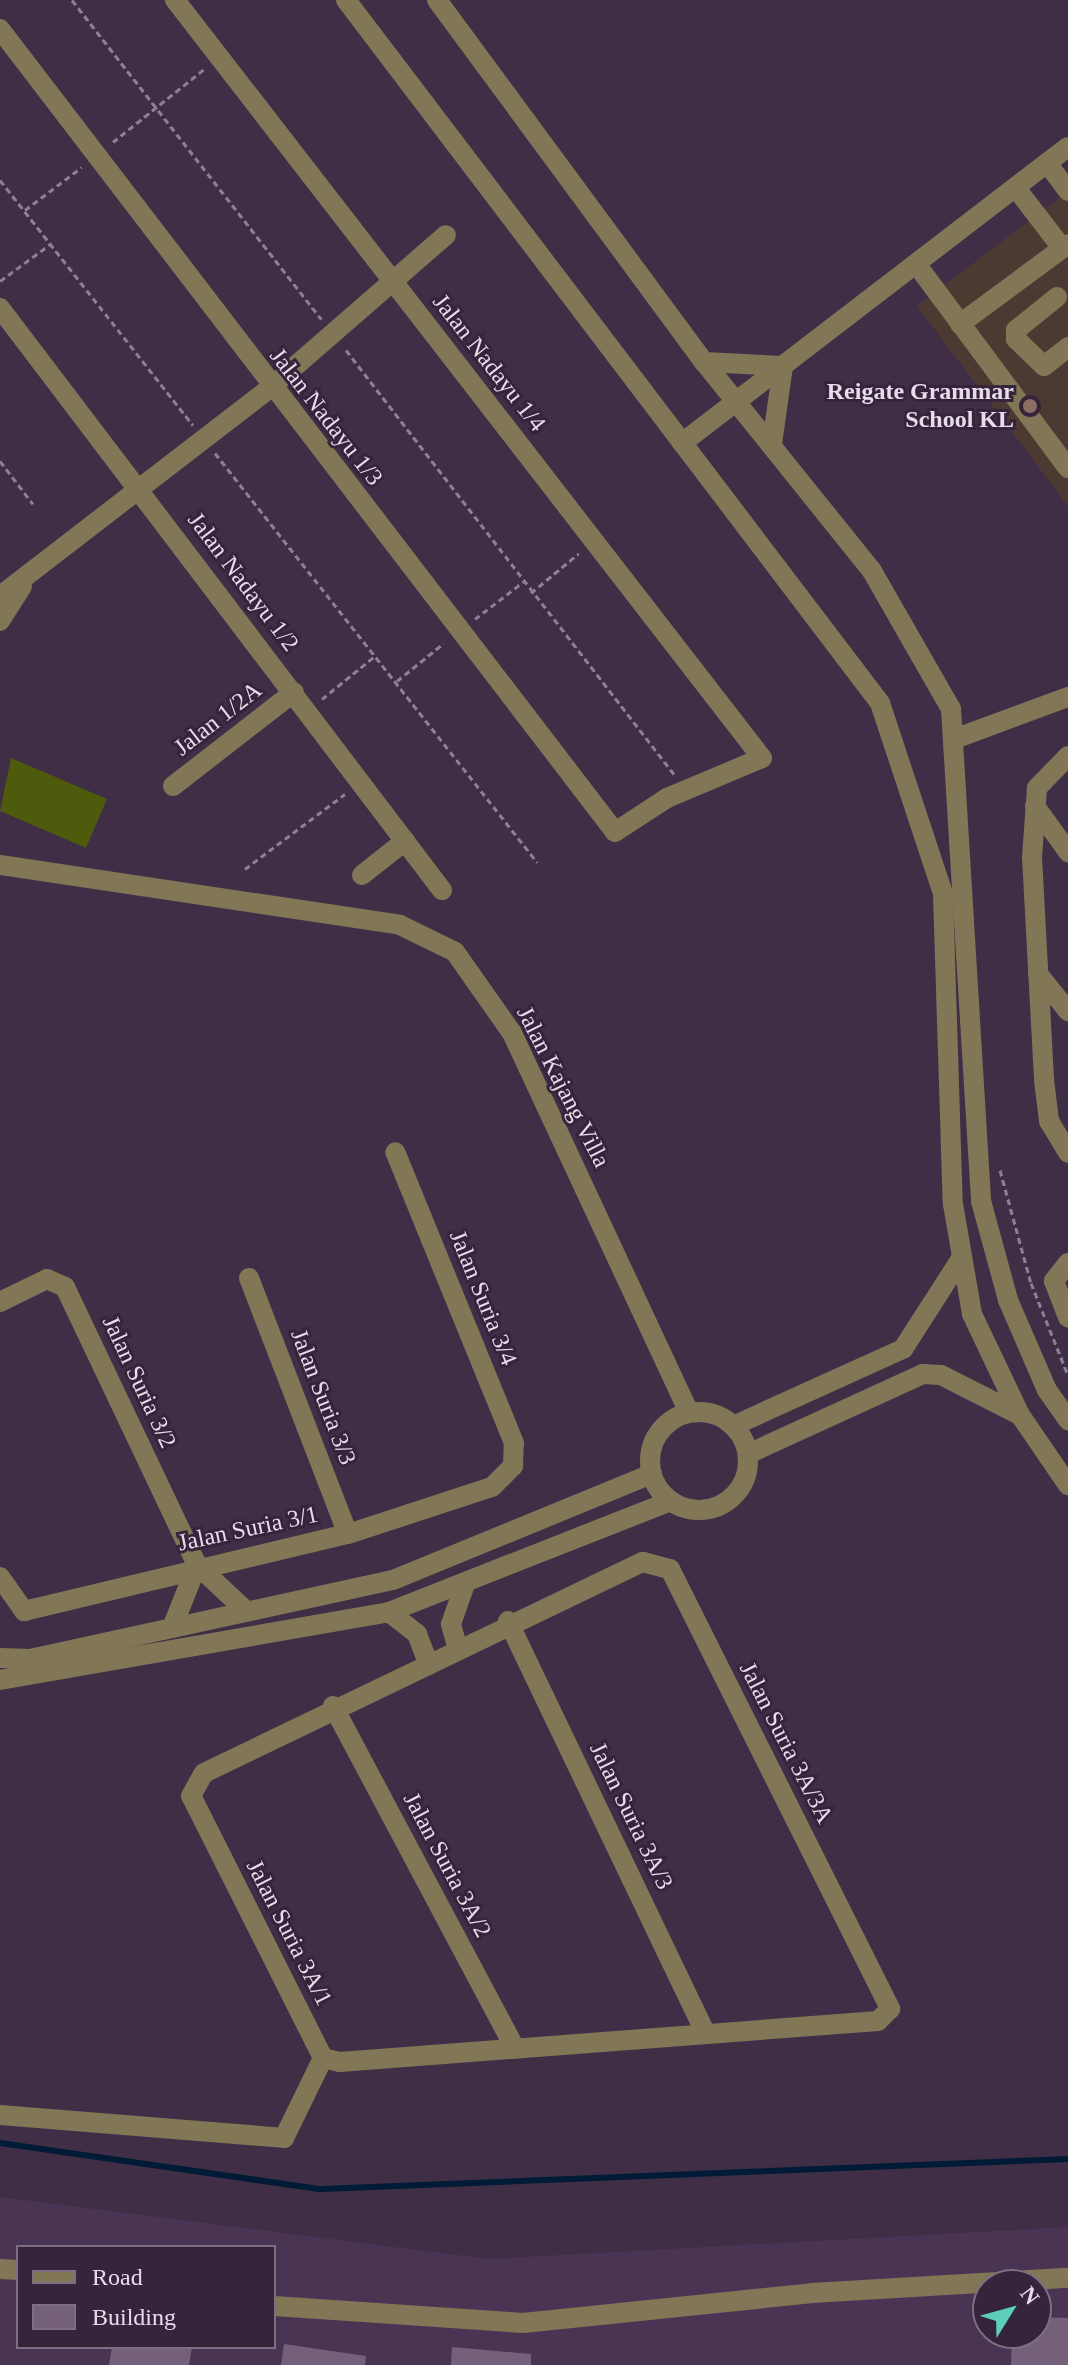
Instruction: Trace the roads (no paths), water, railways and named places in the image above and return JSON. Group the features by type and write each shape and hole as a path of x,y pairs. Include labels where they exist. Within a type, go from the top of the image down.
{"street":[{"name":"Jalan Nadayu 1/4","path":"175,0 762,758 686,788"},
{"path":"346,0 682,443 849,655 903,755 943,894 953,1204 972,1314 1020,1415 1068,1485"},
{"path":"437,0 704,362 772,444 916,637 957,738 981,1201 1008,1300 1047,1390 1068,1420"},
{"name":"Jalan Nadayu 1/3","path":"0,29 270,388 615,832 686,788"},
{"path":"682,443 1068,147"},
{"path":"1047,163 1068,191"},
{"path":"960,324 1065,246 1016,188"},
{"path":"2,608 24,583 136,486 270,388 446,235"},
{"path":"917,265 1068,468"},
{"path":"1057,297 1016,330 1023,350 1044,366 1068,347"},
{"name":"Jalan Nadayu 1/2","path":"0,308 442,890"},
{"path":"995,372 1023,350"},
{"path":"704,362 783,366"},
{"path":"772,444 783,366"},
{"name":"Jalan 1/2A","path":"173,786 294,692"},
{"path":"957,738 1068,697"},
{"path":"1068,756 1033,802 1032,857 1049,1121 1068,1153"},
{"path":"1033,802 1068,852"},
{"path":"362,875 405,841"},
{"path":"1032,857 1045,843 1068,852"},
{"name":"Jalan Kajang Villa","path":"0,865 400,925 455,952 512,1033 689,1412"},
{"path":"1038,974 1068,1011"},
{"name":"Jalan Suria 3/4","path":"395,1152 514,1443 513,1466"},
{"path":"962,1257 903,1349 733,1426 689,1412 661,1429 652,1474 671,1501 701,1510 731,1498 748,1454 923,1374 941,1375 1020,1415"},
{"path":"1068,1263 1054,1281 1068,1317"},
{"name":"Jalan Suria 3/3","path":"249,1278 348,1534"},
{"name":"Jalan Suria 3/2","path":"0,1302 47,1279 65,1287 197,1565 244,1609"},
{"path":"733,1426 748,1454"},
{"name":"Jalan Suria 3/1","path":"0,1577 24,1611 197,1565 348,1534 492,1487 513,1466"},
{"path":"0,1658 30,1659 244,1609 393,1580 652,1474"},
{"path":"0,1680 389,1612 671,1501"},
{"name":"Jalan Suria 3A/3A","path":"429,1665 508,1621 643,1562 670,1569 890,2009 878,2021 706,2034"},
{"path":"172,1628 197,1565"},
{"path":"458,1649 451,1624 465,1584"},
{"path":"389,1612 417,1634 429,1665"},
{"name":"Jalan Suria 3A/3","path":"508,1621 706,2034"},
{"name":"Jalan Suria 3A/1","path":"323,2058 191,1796 204,1773 333,1706 429,1665"},
{"name":"Jalan Suria 3A/2","path":"333,1706 515,2049"},
{"path":"0,2115 284,2138 323,2058 515,2049 706,2034"},
{"path":"276,2306 523,2323 812,2293 1068,2278"}],"waterway":[{"path":"0,2143 321,2189 1068,2159"}],"place":[{"name":"Reigate Grammar School KL","path":"1030,406"}]}
